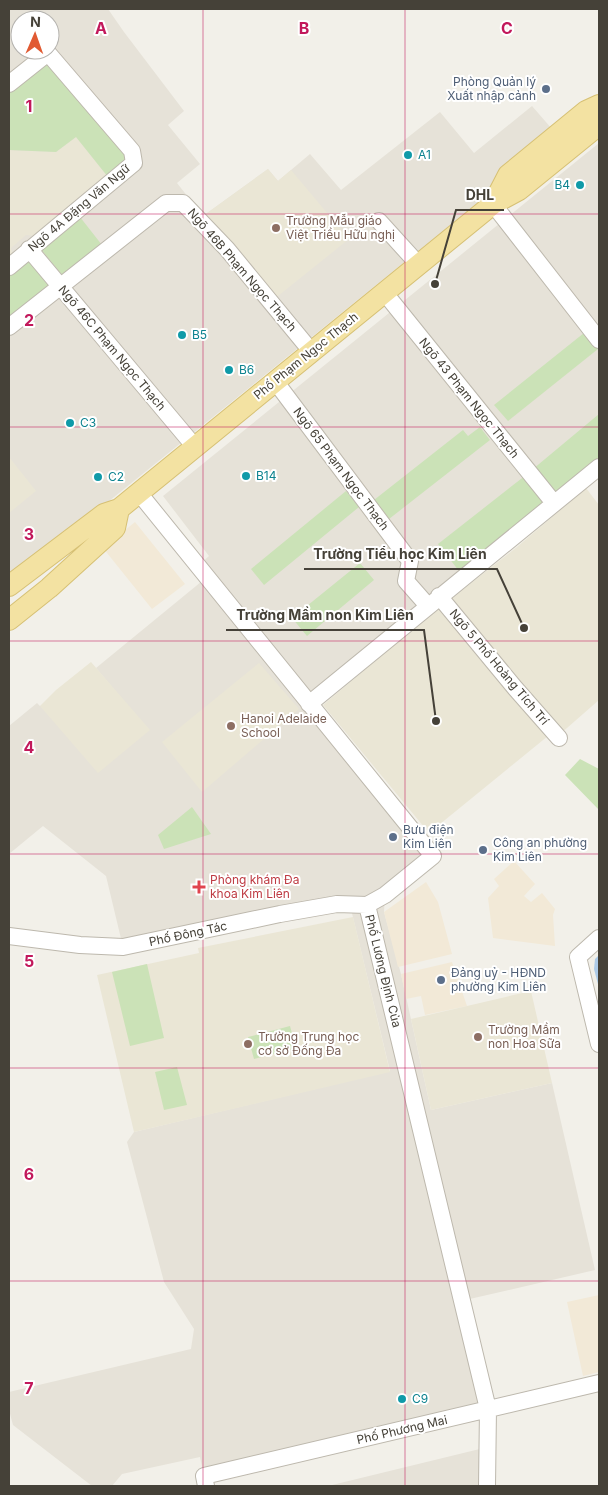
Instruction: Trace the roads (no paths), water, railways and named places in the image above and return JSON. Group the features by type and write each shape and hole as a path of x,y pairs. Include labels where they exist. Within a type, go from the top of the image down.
{"main road":[{"name":"Phố Phạm Ngọc Thạch","path":"492,204 508,175 586,111 599,105"},
{"name":"Phố Phạm Ngọc Thạch","path":"9,586 104,514 119,509 492,204 519,190 599,125"},
{"path":"9,620 49,588 115,528 119,509"},
{"path":"30,590 69,542"},
{"path":"9,606 30,590 83,557"}],"street":[{"name":"Ngõ 4A Đặng Văn Ngữ","path":"9,84 48,53 132,150 134,163 9,267"},
{"name":"Ngõ 46B Phạm Ngọc Thạch","path":"60,285 166,203 183,203 227,249 311,351"},
{"path":"492,204 599,340"},
{"path":"379,221 418,264"},
{"name":"Ngõ 46C Phạm Ngọc Thạch","path":"29,249 195,446"},
{"path":"9,326 60,285"},
{"name":"Ngõ 43 Phạm Ngọc Thạch","path":"384,292 554,503"},
{"name":"Ngõ 65 Phạm Ngọc Thạch","path":"275,381 410,561 406,581 434,601"},
{"path":"309,704 599,467"},
{"name":"Phố Lương Định Của","path":"139,493 434,856 385,896 367,905 488,1410 487,1486"},
{"name":"Ngõ 5 Phố Hoàng Tích Trí","path":"434,601 559,738"},
{"name":"Phố Đông Tác","path":"9,936 80,945 123,947 337,904 367,905"},
{"path":"599,938 578,957 599,1044"},
{"name":"Phố Phương Mai","path":"205,1481 599,1383"}],"water":[{"path":"599,955 599,988 594,969 595,959"}],"place":[{"name":"Phòng Quản lý Xuất nhập cảnh","path":"546,89"},
{"name":"A1","path":"408,155"},
{"name":"B4","path":"580,185"},
{"name":"Trường Mẫu giáo Việt Triều Hữu nghị","path":"276,228"},
{"name":"DHL","path":"435,284"},
{"name":"B5","path":"182,335"},
{"name":"B6","path":"229,370"},
{"name":"C3","path":"70,423"},
{"name":"B14","path":"246,476"},
{"name":"C2","path":"98,477"},
{"name":"Trường Tiểu học Kim Liên","path":"524,628"},
{"name":"Trường Mầm non Kim Liên","path":"436,721"},
{"name":"Hanoi Adelaide School","path":"231,726"},
{"name":"Bưu điện Kim Liên","path":"393,837"},
{"name":"Công an phường Kim Liên","path":"483,850"},
{"name":"Phòng khám Đa khoa Kim Liên","path":"199,887"},
{"name":"Đảng uỷ - HĐND phường Kim Liên","path":"441,980"},
{"name":"Trường Mầm non Hoa Sữa","path":"478,1037"},
{"name":"Trường Trung học cơ sở Đống Đa","path":"248,1044"},
{"name":"C9","path":"402,1399"}]}
